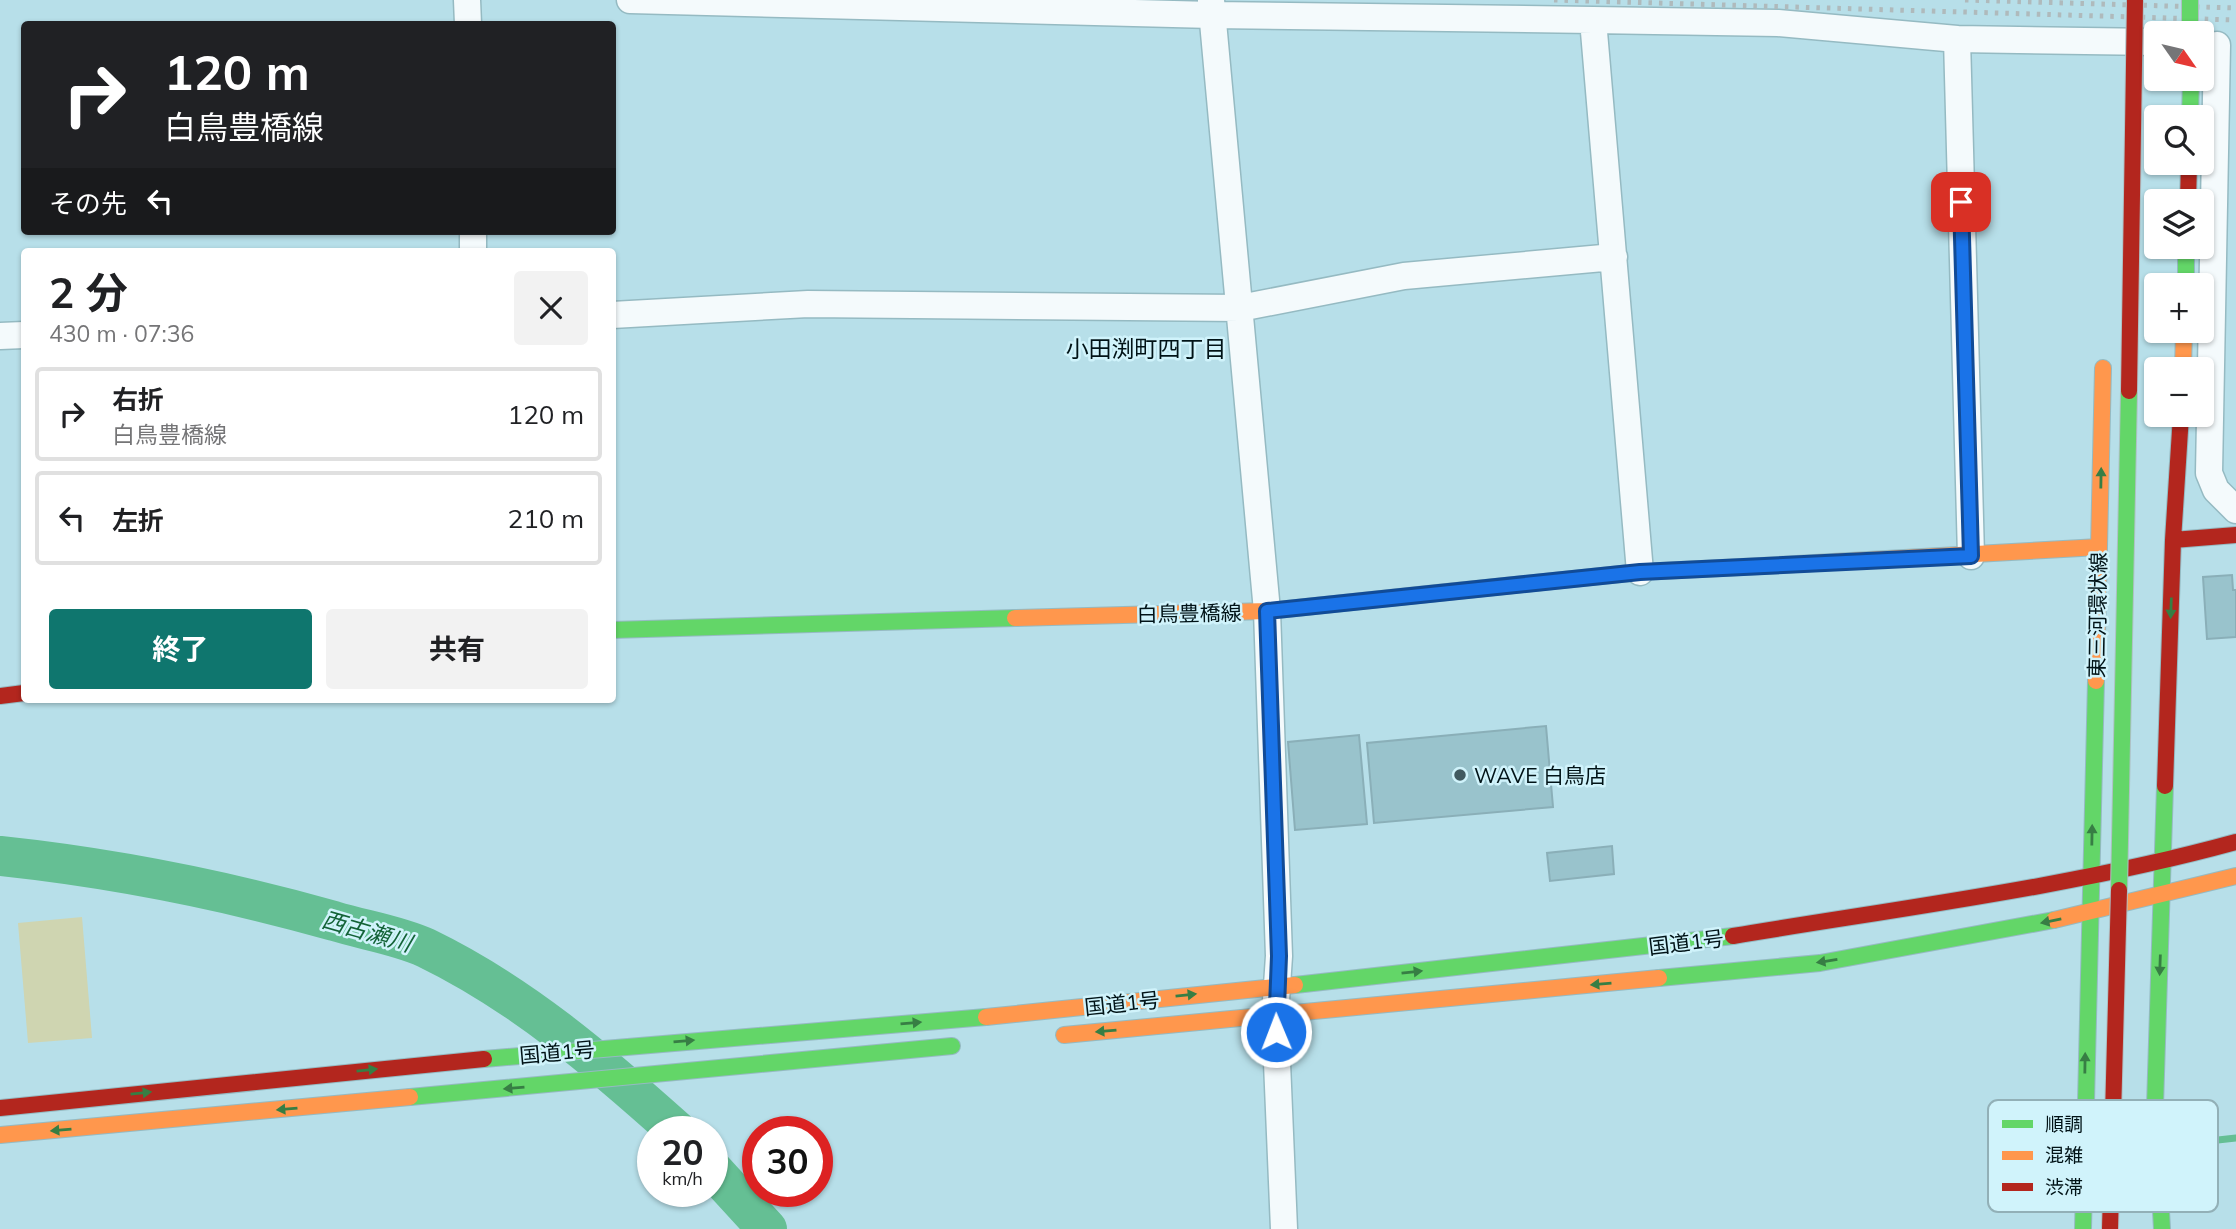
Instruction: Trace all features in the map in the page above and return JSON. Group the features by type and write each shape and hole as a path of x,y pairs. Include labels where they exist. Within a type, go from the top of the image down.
{"main road":[{"name":"東三河環状線","path":"2113,1100 2123,745 2135,0"},
{"path":"2190,0 2190,21"},
{"path":"2108,60 2111,24"},
{"name":"東三河環状線","path":"2085,1100 2103,361"},
{"path":"2155,1100 2173,540 2180,427"},
{"path":"2173,540 2236,535"},
{"name":"白鳥豊橋線","path":"616,630 1267,611 1640,572 2099,547"},
{"path":"0,696 21,693"},
{"name":"国道1号","path":"0,1108 520,1055 1013,1015 1695,942 2092,876 2163,862 2236,842"},
{"name":"国道1号","path":"1041,1037 1820,962 2091,913 2236,876"},
{"name":"国道1号","path":"0,1135 972,1044"}],"street":[{"path":"467,0 467,21"},
{"path":"630,0 1212,8 1777,23 1957,39 2144,42"},
{"path":"1212,8 1267,611 1279,956 1275,1015 1284,1229"},
{"path":"1593,20 1640,572"},
{"path":"1957,39 1971,556"},
{"path":"2218,45 2209,473 2216,491 2236,510"},
{"path":"616,315 808,304 1240,308 1404,276 1614,257"},
{"path":"0,336 21,335"}],"green space":[{"path":"82,917 92,1038 28,1043 18,923"}],"building":[{"path":"2232,575 2233,590 2236,590 2236,637 2207,639 2203,577"},
{"name":"WAVE 白鳥店","path":"1546,726 1553,807 1374,823 1367,743"},
{"path":"1359,735 1367,824 1295,830 1288,742"},
{"path":"1612,846 1614,874 1550,881 1547,853"}],"waterway":[{"name":"西古瀬川","path":"0,856 84,867 210,890 415,943 461,966 527,1008 589,1055 660,1116"},
{"path":"2218,1140 2236,1138"},
{"name":"西古瀬川","path":"728,1186 767,1229"}],"railway":[{"path":"1554,0 2236,20"},
{"path":"1965,0 2236,8"}],"traffic: fast":[{"path":"2190,0 2190,21"},
{"path":"2190,105 2191,91"},
{"path":"2186,259 2186,273"},
{"path":"2119,890 2129,391"},
{"path":"616,630 1015,618"},
{"path":"2086,1100 2096,681"},
{"path":"2155,1100 2165,786"},
{"path":"1659,978 1820,963 2054,920"},
{"path":"1295,985 1733,936"},
{"path":"484,1059 986,1017"},
{"path":"410,1097 952,1046"},
{"path":"2083,1212 2083,1229"},
{"path":"2161,1212 2162,1229"}],"traffic: slow":[{"path":"2183,357 2184,343"},
{"path":"2096,681 2103,368"},
{"path":"1761,566 2099,547"},
{"path":"1015,618 1267,611 1437,593"},
{"path":"2054,920 2236,876"},
{"path":"1064,1035 1659,978"},
{"path":"986,1017 1295,985"},
{"path":"0,1135 410,1097"}],"traffic: jam":[{"path":"2129,391 2135,0"},
{"path":"2188,189 2189,175"},
{"path":"2165,786 2173,540 2180,427"},
{"path":"2173,540 2236,535"},
{"path":"1437,593 1640,572 1761,566"},
{"path":"0,696 21,693"},
{"path":"1733,936 2049,884 2236,842"},
{"path":"2113,1100 2119,890"},
{"path":"0,1108 484,1059"},
{"path":"2110,1212 2110,1229"}],"place":[{"name":"WAVE 白鳥店","path":"1460,775"}],"district":[{"name":"小田渕町四丁目","path":"1146,348"}],"route":[{"path":"1276,1032 1279,956 1267,611 1640,572 1971,556 1961,202"}]}
